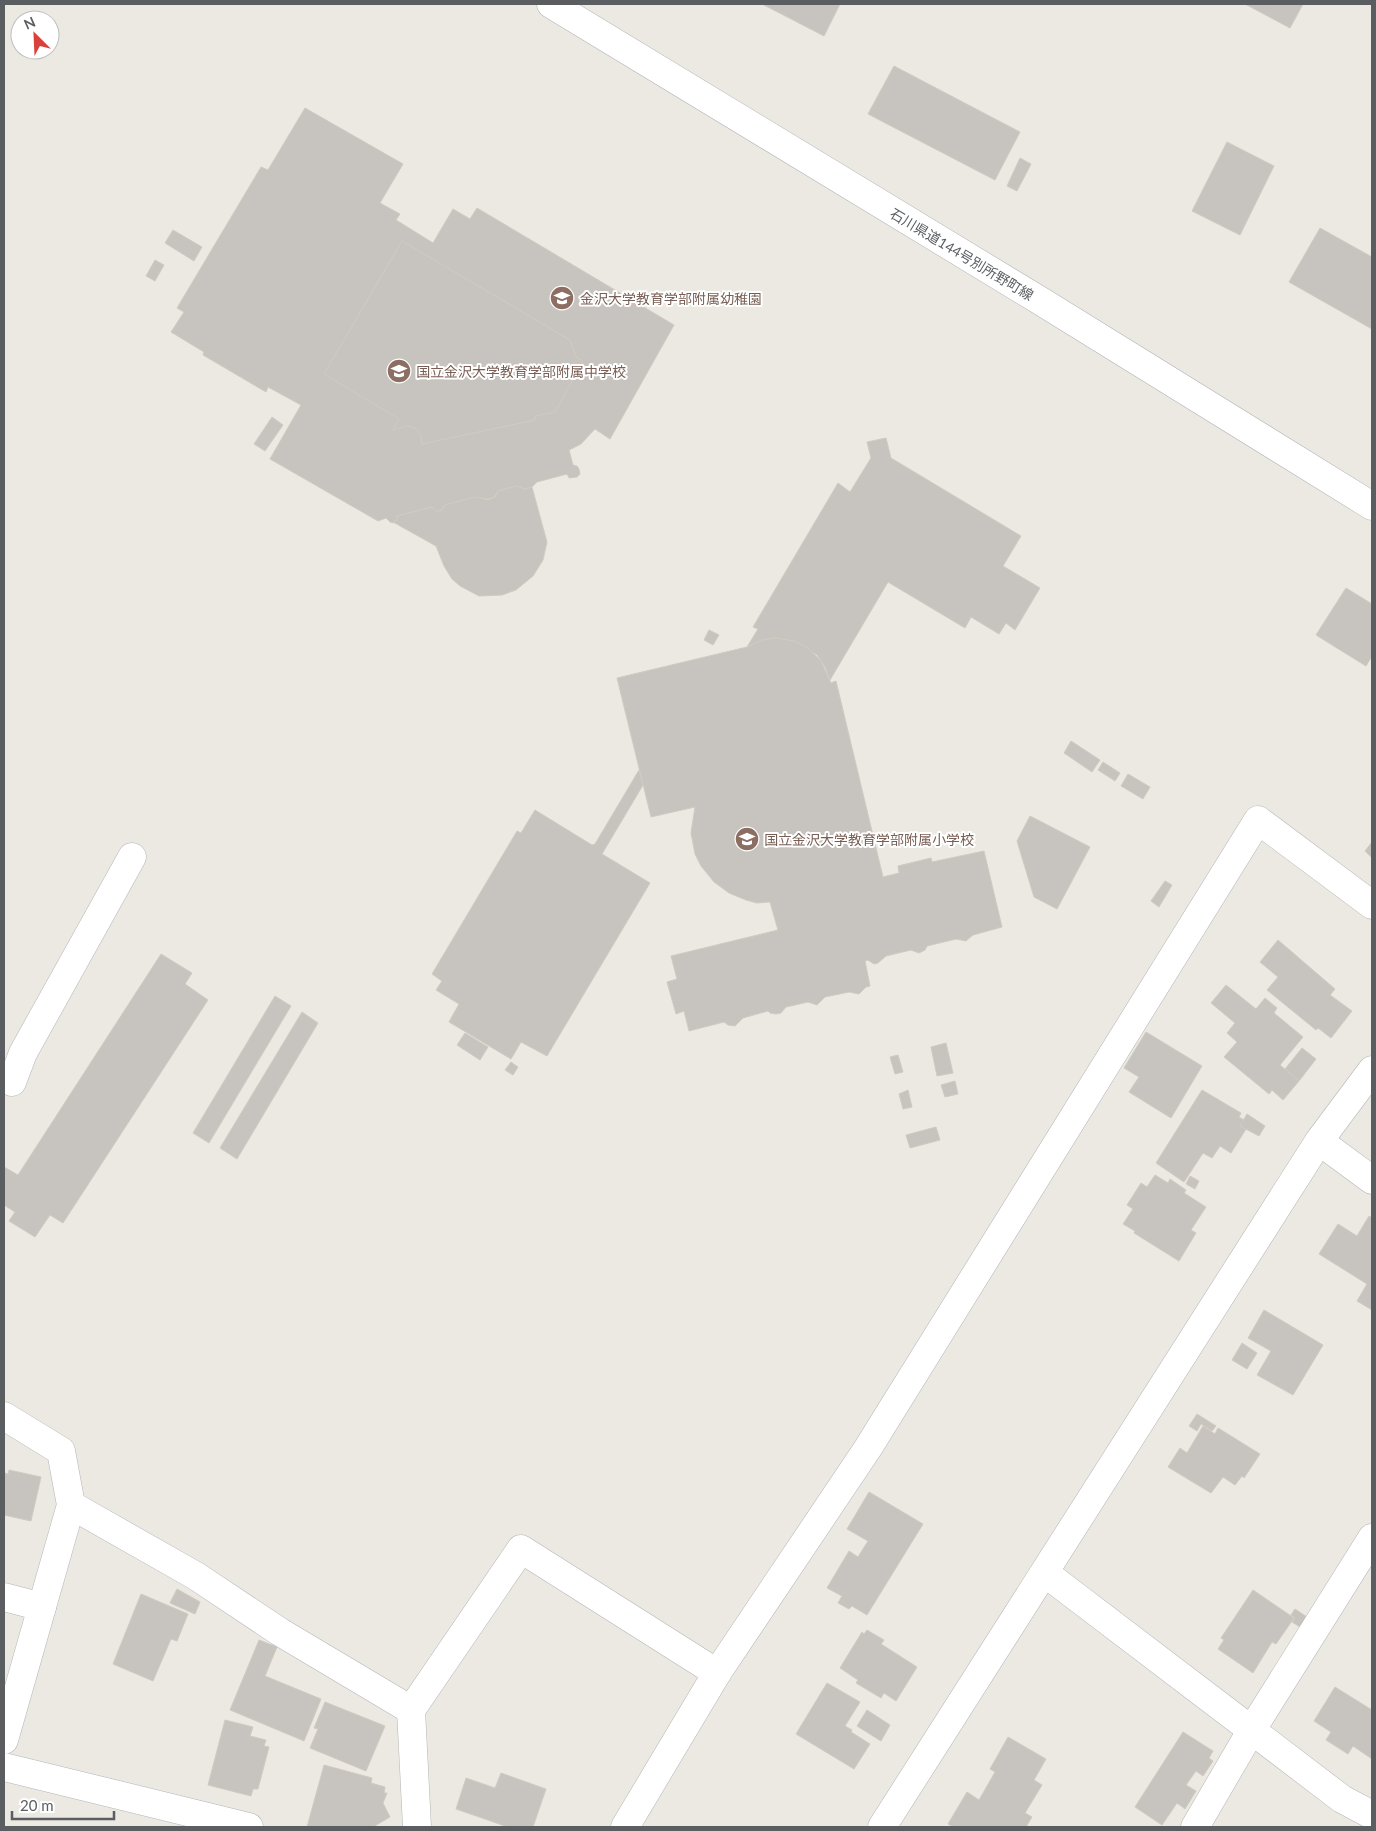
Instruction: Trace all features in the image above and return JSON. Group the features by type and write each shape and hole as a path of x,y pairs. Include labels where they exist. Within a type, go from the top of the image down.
{"street":[{"name":"石川県道144号別所野町線","path":"551,4 1039,300 1372,506"},
{"path":"625,1827 717,1673 868,1448 1258,820 1372,906"},
{"path":"7,1086 23,1053 132,857"},
{"path":"882,1827 1319,1141 1372,1070"},
{"path":"1319,1141 1372,1180"},
{"path":"4,1416 60,1451 71,1505 4,1740"},
{"path":"71,1505 196,1576 280,1632 411,1710"},
{"path":"1195,1827 1251,1731 1372,1538"},
{"path":"417,1827 411,1710 521,1549 717,1673"},
{"path":"1045,1573 1342,1799 1372,1815"},
{"path":"4,1597 42,1607"},
{"path":"4,1767 204,1822 249,1827"}],"building":[{"path":"762,4 840,4 824,36"},
{"path":"1245,4 1303,4 1290,28"},
{"path":"894,66 1020,132 995,180 868,114"},
{"path":"305,108 403,164 380,203 400,214 396,220 433,243 453,209 470,219 477,208 674,325 610,439 595,429 581,444 569,450 573,465 579,469 580,474 577,477 569,478 567,474 537,482 532,487 525,489 516,486 498,491 494,497 488,499 475,497 445,505 441,511 436,511 432,507 397,516 393,523 386,518 378,521 270,459 301,405 268,387 266,392 203,355 204,352 171,332 184,312 177,308 261,167 268,170"},
{"path":"1227,142 1274,166 1240,235 1192,211"},
{"path":"1020,158 1031,164 1017,191 1007,186"},
{"path":"1320,228 1372,257 1372,329 1289,282"},
{"path":"173,230 202,247 194,261 165,243"},
{"path":"402,241 570,340 576,357 583,361 555,412 535,416 535,420 422,444 421,435 415,428 407,426 393,430 399,419 324,374"},
{"path":"155,260 164,265 155,281 146,276"},
{"path":"272,417 283,425 265,451 254,444"},
{"path":"886,438 891,458 1021,536 1003,566 1040,588 1015,630 1006,623 999,634 971,617 965,628 888,582 830,680 825,667 817,655 794,641 775,638 762,640 747,647 758,629 753,627 838,483 850,492 871,458 867,442"},
{"path":"516,486 525,489 532,487 547,542 543,560 533,576 516,590 502,595 479,596 460,586 452,579 444,566 436,546 393,522 397,520 397,516 432,507 436,511 441,511 445,505 475,497 488,500 495,497 498,491"},
{"path":"1346,588 1372,604 1372,656 1366,666 1316,635"},
{"path":"709,630 719,635 713,645 704,640"},
{"path":"775,638 794,641 808,648 821,661 831,683 836,681 883,877 899,873 898,866 931,858 932,862 984,851 1002,927 973,935 966,941 956,939 927,946 925,950 919,953 911,950 886,956 874,964 868,960 865,961 870,986 866,987 859,994 849,992 825,997 817,1005 808,1002 786,1007 781,1013 776,1014 768,1011 743,1018 735,1026 724,1022 689,1031 684,1011 676,1014 667,982 677,979 671,956 778,930 770,902 757,903 729,893 714,882 701,866 695,854 691,833 695,807 651,817 617,678 747,647 762,640"},
{"path":"1071,741 1100,760 1092,772 1064,753"},
{"path":"1103,762 1120,773 1115,781 1098,770"},
{"path":"639,770 643,785 602,854 650,883 547,1056 521,1042 511,1059 449,1022 459,1004 436,990 442,981 432,974 517,831 521,833 535,810 592,845 595,844"},
{"path":"1128,774 1150,787 1143,799 1121,786"},
{"path":"1030,816 1090,847 1057,909 1034,897 1017,841"},
{"path":"1372,842 1372,858 1365,851"},
{"path":"1165,881 1172,885 1159,907 1151,901"},
{"path":"1278,940 1335,989 1330,995 1352,1011 1331,1038 1318,1028 1316,1030 1267,990 1278,977 1260,962"},
{"path":"161,954 192,973 185,984 208,1000 63,1223 50,1215 35,1237 9,1221 15,1212 4,1205 4,1167 18,1175"},
{"path":"1226,985 1256,1009 1265,998 1277,1008 1274,1013 1303,1037 1280,1065 1299,1081 1283,1100 1272,1090 1269,1094 1224,1057 1237,1042 1227,1033 1235,1023 1211,1003"},
{"path":"275,996 291,1006 209,1143 193,1133"},
{"path":"302,1012 318,1023 237,1159 220,1148"},
{"path":"1146,1032 1202,1066 1171,1118 1129,1092 1139,1077 1124,1068"},
{"path":"465,1033 488,1047 480,1060 457,1045"},
{"path":"946,1043 953,1073 937,1076 931,1047"},
{"path":"1302,1048 1316,1059 1299,1081 1285,1069"},
{"path":"898,1055 903,1072 895,1074 890,1057"},
{"path":"511,1062 518,1067 513,1075 505,1070"},
{"path":"955,1081 958,1094 945,1097 941,1085"},
{"path":"908,1090 912,1107 903,1109 899,1094"},
{"path":"1202,1090 1241,1113 1239,1117 1244,1120 1240,1126 1246,1129 1231,1153 1220,1146 1212,1158 1203,1153 1184,1182 1156,1163"},
{"path":"1247,1114 1265,1126 1259,1136 1240,1126"},
{"path":"936,1127 940,1140 910,1148 906,1135"},
{"path":"1155,1175 1168,1183 1170,1179 1186,1190 1184,1193 1206,1207 1191,1230 1196,1233 1179,1261 1123,1224 1133,1209 1127,1205 1141,1183 1147,1187"},
{"path":"1190,1176 1199,1181 1195,1189 1186,1184"},
{"path":"1369,1216 1372,1218 1372,1310 1357,1301 1367,1284 1319,1254 1338,1224 1357,1236"},
{"path":"1264,1310 1323,1345 1293,1395 1257,1375 1271,1351 1248,1338"},
{"path":"1242,1343 1257,1353 1247,1369 1232,1360"},
{"path":"1197,1414 1216,1426 1212,1431 1201,1424 1197,1431 1189,1426"},
{"path":"1203,1426 1215,1434 1218,1428 1260,1454 1244,1478 1242,1476 1235,1485 1223,1477 1211,1493 1168,1467 1180,1448 1187,1453"},
{"path":"9,1470 41,1477 31,1521 4,1515 4,1473 8,1474"},
{"path":"869,1492 923,1524 867,1615 852,1606 849,1609 838,1603 842,1596 827,1588 849,1551 858,1557 868,1541 847,1529"},
{"path":"177,1589 200,1602 195,1614 170,1603"},
{"path":"1253,1590 1294,1618 1276,1644 1272,1642 1253,1673 1218,1649 1224,1640 1221,1638"},
{"path":"141,1594 188,1614 177,1641 171,1639 153,1681 113,1664"},
{"path":"1295,1609 1307,1617 1300,1627 1292,1622 1295,1618 1291,1615"},
{"path":"867,1630 884,1640 881,1644 917,1667 896,1701 884,1693 881,1698 856,1683 858,1680 840,1668 862,1632 864,1634"},
{"path":"259,1640 277,1647 265,1676 321,1699 304,1741 230,1710"},
{"path":"827,1683 860,1702 845,1726 870,1744 854,1769 796,1734"},
{"path":"1335,1687 1372,1710 1372,1759 1353,1746 1348,1754 1326,1740 1331,1732 1314,1721"},
{"path":"325,1702 385,1726 366,1771 310,1748 318,1729 314,1728"},
{"path":"867,1710 890,1725 881,1741 857,1726"},
{"path":"225,1720 253,1727 250,1736 266,1740 264,1746 269,1747 258,1789 253,1789 251,1796 208,1785"},
{"path":"1183,1732 1213,1751 1209,1758 1213,1761 1203,1776 1196,1771 1186,1785 1196,1791 1185,1809 1177,1803 1162,1825 1135,1807"},
{"path":"1008,1737 1046,1759 1034,1780 1042,1785 1025,1813 1032,1817 1026,1827 953,1827 948,1824 967,1792 979,1800 995,1772 990,1769"},
{"path":"324,1765 372,1778 371,1783 385,1787 384,1793 387,1793 383,1803 390,1817 373,1827 307,1827"},
{"path":"501,1773 546,1789 533,1827 508,1827 456,1809 466,1778 495,1788"}],"place":[{"name":"金沢大学教育学部附属幼稚園","path":"562,298"},
{"name":"国立金沢大学教育学部附属中学校","path":"399,371"},
{"name":"国立金沢大学教育学部附属小学校","path":"747,839"}]}
